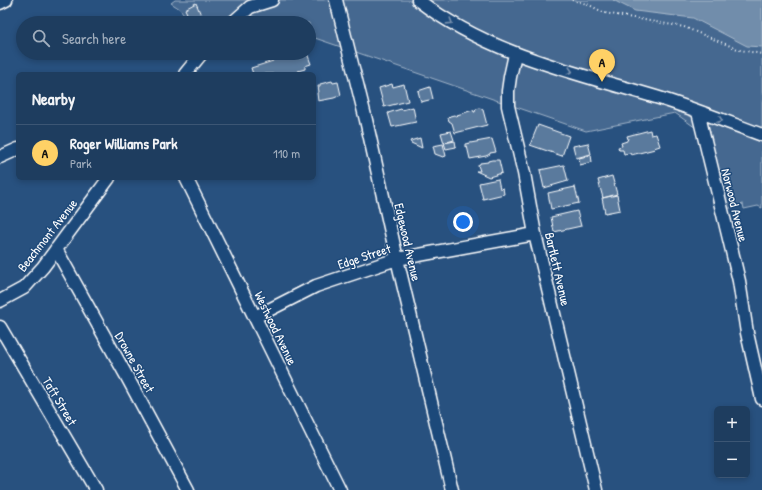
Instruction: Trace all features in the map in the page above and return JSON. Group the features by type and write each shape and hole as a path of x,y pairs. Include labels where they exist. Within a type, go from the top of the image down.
{"street":[{"path":"0,3 6,0"},
{"path":"240,16 250,7 272,0"},
{"name":"Edgewood Avenue","path":"336,0 366,120 397,259 452,490"},
{"path":"418,0 455,25 515,54 658,98 762,135"},
{"name":"Bartlett Avenue","path":"515,54 509,84 508,106 524,173 535,234 596,490"},
{"path":"187,72 196,60"},
{"name":"Norwood Avenue","path":"698,112 739,281 746,333 762,399"},
{"path":"0,157 16,149"},
{"name":"Beachmont Avenue","path":"0,301 24,288 43,267 108,180"},
{"name":"Westwood Avenue","path":"187,180 340,490"},
{"name":"Edge Street","path":"255,317 316,286 397,259 535,234"},
{"name":"Drowne Street","path":"56,249 188,490"},
{"name":"Taft Street","path":"0,327 96,490"}],"path":[{"path":"572,0 587,4 605,13 684,27 740,50 762,54"}],"shaded area":[{"path":"175,0 762,0 762,208 758,206 744,209 743,204 720,211 703,133 675,113 586,131 316,38 316,16 253,16 247,14 245,16 186,16 180,9 171,3"},
{"path":"613,0 762,0 762,47 747,46 693,18 635,11"}],"building":[{"path":"196,3 201,15 188,16 185,9"},
{"path":"310,60 311,64 305,66 305,69 298,72 252,72 251,68 273,61"},
{"path":"332,81 333,83 338,82 341,95 318,101 318,86 320,86 320,84"},
{"path":"392,84 393,87 404,84 408,101 384,107 379,88"},
{"path":"430,87 433,99 421,102 418,91"},
{"path":"413,107 416,122 392,127 388,113"},
{"path":"480,108 483,110 487,125 455,133 452,123 448,118 450,116 458,116 457,115 473,110 475,112 476,109"},
{"path":"538,125 569,136 562,156 530,145"},
{"path":"650,130 651,135 656,134 660,146 654,148 655,149 631,155 630,153 624,154 623,150 619,150 618,147 622,146 621,143 627,141 627,136"},
{"path":"451,131 454,140 444,143 441,133"},
{"path":"420,138 422,148 411,143 410,141"},
{"path":"492,139 496,152 490,153 486,156 470,159 467,146 465,147 465,144"},
{"path":"455,141 456,147 446,149 444,143"},
{"path":"588,143 591,154 576,158 573,146"},
{"path":"443,144 446,156 443,157 435,154 433,146"},
{"path":"591,155 592,162 580,165 579,158"},
{"path":"499,160 502,173 489,177 476,171 480,171 478,165 480,163"},
{"path":"564,165 568,181 544,188 540,170"},
{"path":"612,176 617,194 603,198 598,180"},
{"path":"498,179 500,189 503,188 504,194 483,199 479,183"},
{"path":"575,187 579,203 551,209 548,193"},
{"path":"617,195 620,210 605,213 602,198"},
{"path":"577,211 581,226 554,232 551,217"}],"place":[{"name":"Roger Williams Park","path":"602,82"}]}
